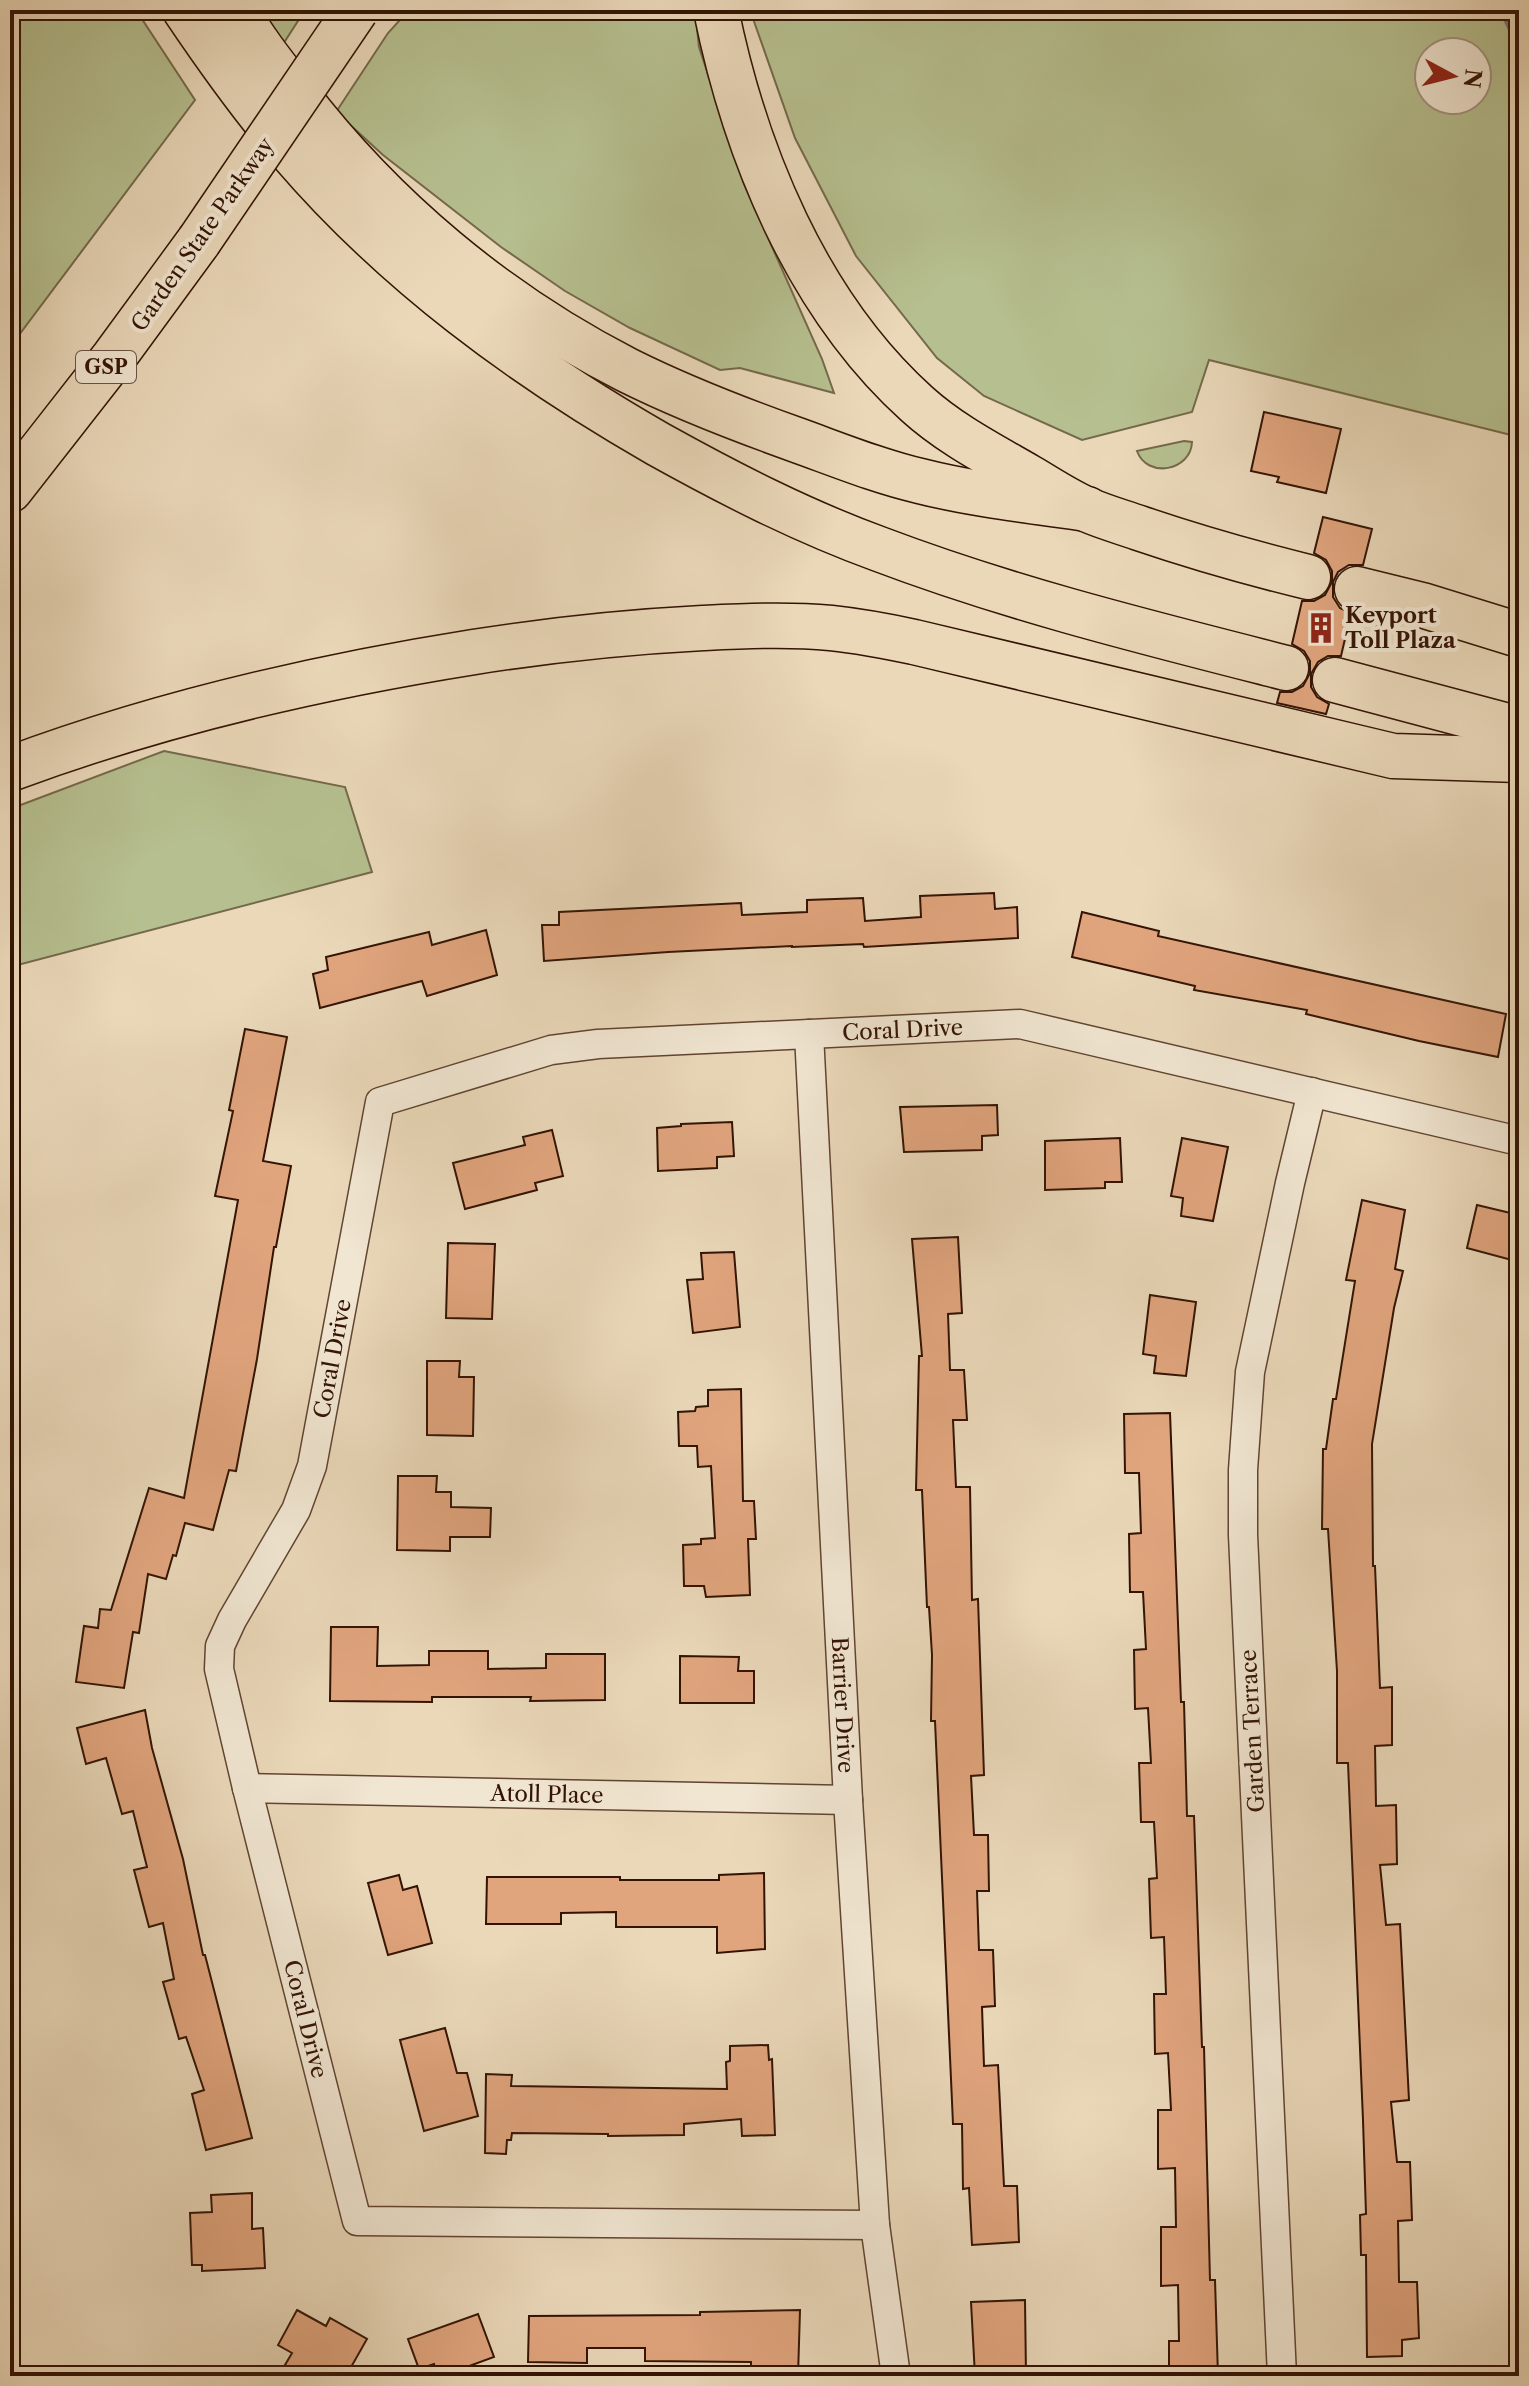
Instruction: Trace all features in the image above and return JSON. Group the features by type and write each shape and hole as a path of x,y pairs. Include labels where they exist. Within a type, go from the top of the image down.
{"highway":[{"path":"185,10 245,96 293,154 377,242 468,319 572,393 708,472 763,500 878,549 1012,594 1286,668"},
{"path":"237,10 316,121 384,195 491,286 587,348 628,370 733,416 887,472 962,490 1087,509"},
{"name":"Garden State Parkway","path":"10,490 114,357 199,241 356,10"},
{"path":"716,10 750,134 795,243 837,314 918,405 990,455 1087,509 1178,541 1308,577"},
{"path":"1357,589 1519,635"},
{"path":"10,769 200,709 373,670 604,635 787,625 854,631 902,640 1393,756 1519,760"},
{"path":"1335,680 1519,729"}],"street":[{"name":"Coral Drive","path":"875,2225 357,2221 219,1669 220,1646 296,1510 312,1466 380,1102 551,1050 598,1044 1020,1024 1519,1141"},
{"name":"Barrier Drive","path":"809,1034 848,1800 875,2225 896,2376"},
{"name":"Garden Terrace","path":"1282,2376 1243,1535 1243,1470 1250,1372 1312,1092"},
{"name":"Atoll Place","path":"247,1788 848,1800"}],"green space":[{"path":"10,10 136,10 195,100 10,347"},
{"path":"217,10 305,10 278,52"},
{"path":"409,10 695,10 699,47 744,184 822,359 834,393 740,368 720,370 630,328 565,291 501,247 383,155 336,112 388,33"},
{"path":"750,10 1519,10 1519,437 1209,360 1192,412 1082,440 984,396 937,358 856,256 795,138"},
{"path":"1192,442 1190,452 1184,460 1168,468 1150,465 1142,460 1137,451"},
{"path":"164,751 345,787 372,872 10,967 10,809"}],"building":[{"path":"1264,412 1341,429 1326,493 1277,482 1279,477 1251,471"},
{"path":"1323,517 1372,529 1363,565 1349,565 1338,572 1333,582 1333,597 1340,608 1351,613 1341,656 1328,656 1318,662 1311,674 1311,687 1317,697 1329,704 1326,714 1277,703 1280,692 1292,692 1303,686 1310,673 1310,661 1304,651 1292,644 1302,601 1314,601 1325,595 1332,582 1332,571 1326,560 1314,553"},
{"path":"994,893 995,909 1017,907 1018,938 864,947 863,944 668,952 544,961 542,925 559,925 559,912 741,903 742,915 807,912 807,900 863,898 865,921 921,917 920,896"},
{"path":"1082,912 1159,931 1158,936 1506,1014 1498,1057 1306,1014 1307,1010 1194,990 1195,986 1072,957"},
{"path":"486,930 497,975 427,996 422,981 320,1008 313,974 328,970 326,957 429,932 432,945"},
{"path":"245,1029 287,1037 263,1161 291,1166 236,1471 229,1470 213,1530 185,1523 166,1579 148,1574 139,1633 133,1632 124,1688 76,1682 84,1626 98,1628 100,1609 111,1610 149,1488 184,1498 238,1200 215,1196 233,1111 229,1110"},
{"path":"997,1105 998,1135 982,1136 982,1150 904,1152 900,1107"},
{"path":"732,1122 734,1156 717,1157 717,1168 658,1171 657,1128"},
{"path":"552,1130 563,1176 535,1183 537,1190 465,1209 453,1163 525,1145 523,1137"},
{"path":"1120,1138 1122,1182 1105,1182 1105,1188 1045,1190 1045,1141"},
{"path":"1182,1138 1228,1147 1213,1221 1181,1216 1183,1198 1171,1196"},
{"path":"1362,1200 1405,1210 1395,1269 1403,1271 1372,1444 1373,1566 1380,1688 1392,1687 1392,1745 1375,1746 1376,1806 1396,1805 1397,1864 1380,1865 1386,1925 1400,1924 1409,2100 1391,2102 1397,2162 1410,2162 1412,2220 1398,2221 1399,2282 1417,2282 1419,2338 1402,2340 1402,2356 1367,2357 1366,2255 1361,2255 1360,2215 1366,2214 1363,2120 1348,1763 1337,1763 1337,1671 1328,1529 1322,1529 1323,1449 1326,1449 1333,1399 1336,1399 1355,1281 1346,1280"},
{"path":"1477,1205 1519,1215 1519,1262 1467,1248"},
{"path":"958,1237 962,1313 948,1314 950,1370 964,1370 967,1420 953,1420 956,1487 970,1487 972,1600 978,1599 984,1775 971,1776 974,1835 988,1835 989,1891 977,1891 979,1950 993,1950 995,2006 982,2007 984,2066 998,2065 1004,2186 1017,2186 1019,2242 972,2245 969,2188 963,2189 962,2124 953,2124 935,1721 931,1721 932,1655 922,1490 916,1490 919,1356 922,1356 912,1239"},
{"path":"448,1243 495,1244 492,1319 446,1318"},
{"path":"734,1252 740,1327 693,1333 687,1280 703,1279 701,1253"},
{"path":"1150,1295 1196,1302 1186,1376 1154,1373 1156,1356 1143,1354"},
{"path":"427,1361 460,1361 459,1377 474,1377 473,1436 427,1435"},
{"path":"741,1389 743,1501 754,1501 756,1539 748,1539 750,1595 706,1597 704,1586 684,1586 683,1545 701,1544 701,1539 715,1538 711,1466 698,1467 697,1446 679,1446 678,1412 708,1406 708,1390"},
{"path":"1170,1413 1187,1816 1194,1816 1210,2280 1215,2280 1218,2376 1169,2376 1169,2341 1179,2341 1178,2285 1161,2286 1161,2227 1176,2227 1175,2168 1158,2169 1158,2110 1171,2110 1168,2053 1155,2054 1154,1994 1166,1994 1164,1937 1151,1938 1149,1879 1157,1878 1154,1822 1141,1822 1139,1763 1151,1763 1148,1708 1135,1709 1134,1650 1146,1649 1143,1592 1130,1592 1129,1534 1141,1533 1139,1473 1125,1473 1124,1414"},
{"path":"398,1476 437,1476 436,1492 451,1492 451,1507 491,1508 490,1537 450,1537 450,1551 397,1550"},
{"path":"331,1627 378,1627 377,1666 429,1665 429,1651 488,1651 488,1669 546,1668 546,1654 605,1654 605,1700 432,1697 432,1702 330,1701"},
{"path":"680,1656 739,1657 738,1671 754,1671 754,1703 680,1703"},
{"path":"145,1710 152,1748 183,1859 203,1955 252,2138 206,2150 192,2094 204,2090 186,2037 179,2039 163,1982 174,1979 163,1923 149,1927 134,1870 147,1867 133,1811 122,1814 106,1758 86,1764 77,1728"},
{"path":"764,1873 765,1949 717,1953 717,1927 616,1927 616,1912 561,1913 561,1924 486,1924 487,1877 719,1880 719,1875"},
{"path":"399,1875 403,1890 417,1886 432,1943 388,1955 368,1883"},
{"path":"445,2028 457,2073 467,2073 478,2116 424,2131 400,2040"},
{"path":"768,2045 769,2060 772,2059 775,2135 742,2136 741,2119 684,2124 684,2135 512,2133 511,2140 507,2140 506,2154 485,2153 486,2074 512,2075 511,2086 727,2089 726,2062 730,2061 730,2046"},
{"path":"252,2193 252,2229 263,2228 265,2268 202,2271 202,2265 192,2265 190,2213 212,2212 211,2195"},
{"path":"1025,2300 1026,2376 975,2376 971,2302"},
{"path":"297,2310 326,2326 330,2318 367,2339 346,2376 304,2376 285,2365 292,2353 278,2345"},
{"path":"800,2310 798,2376 751,2376 751,2362 645,2361 645,2348 587,2348 587,2363 528,2362 529,2316 700,2315 700,2312"},
{"path":"478,2314 494,2357 442,2376 438,2376 434,2364 419,2369 408,2339"}],"waterway":[{"path":"1504,10 1513,29 1519,33"}],"place":[{"name":"Keyport Toll Plaza","path":"1321,628"}]}
